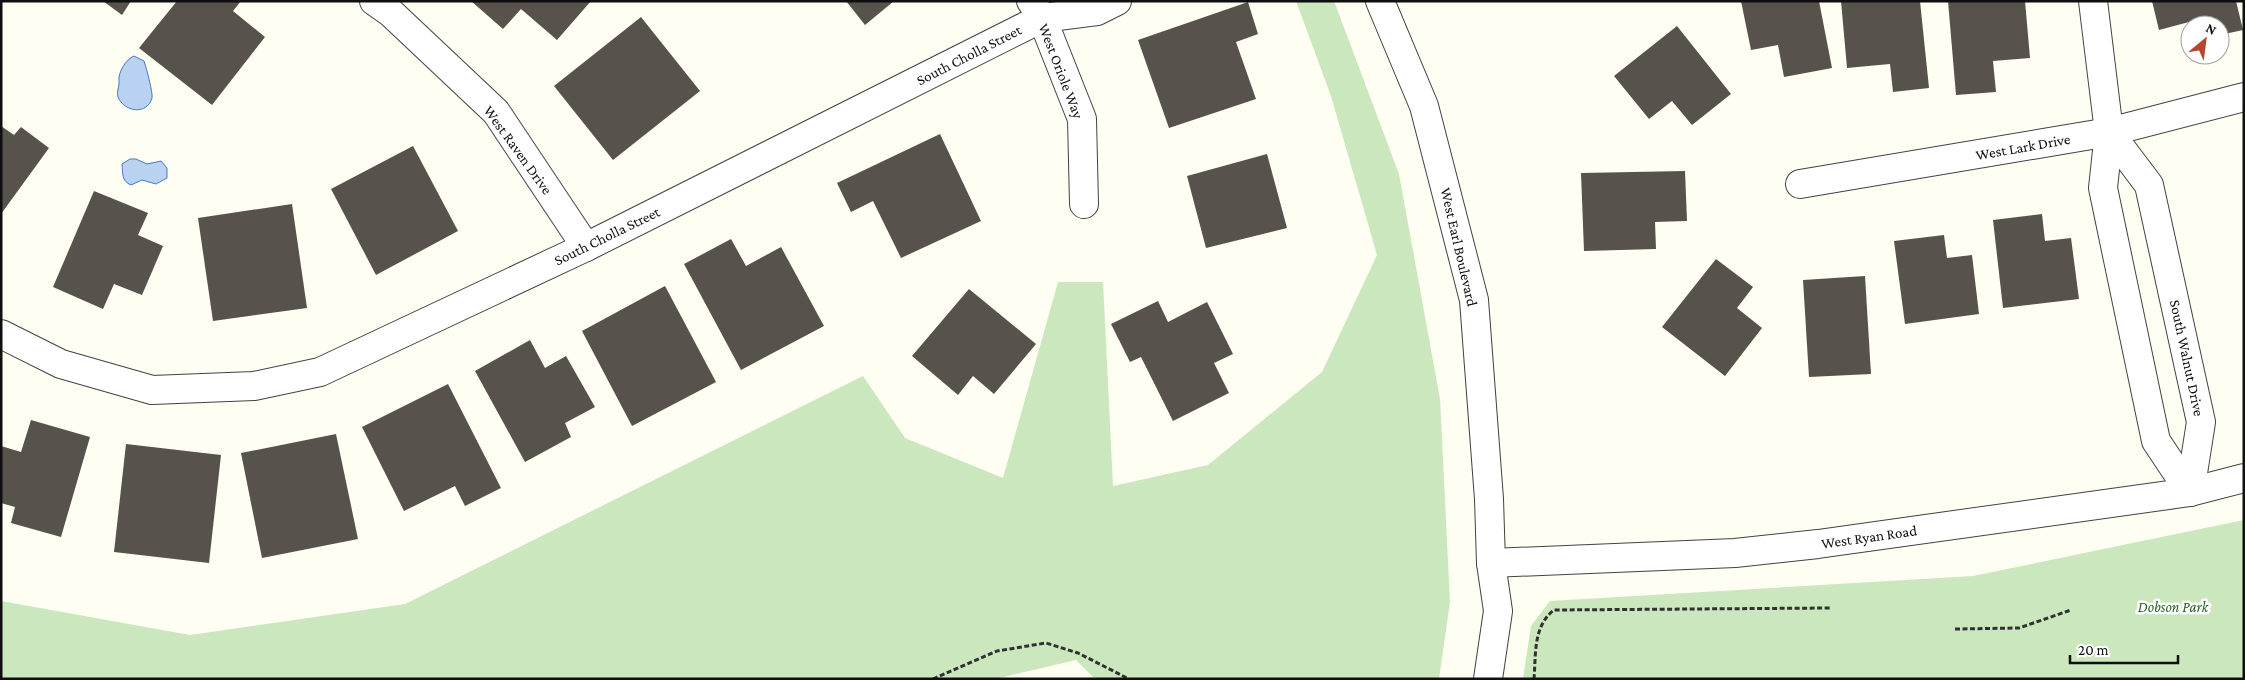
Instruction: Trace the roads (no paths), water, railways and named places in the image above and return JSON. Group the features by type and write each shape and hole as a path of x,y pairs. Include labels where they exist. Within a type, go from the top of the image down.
{"street":[{"name":"West Raven Drive","path":"374,1 391,13 496,112 586,247"},
{"name":"South Cholla Street","path":"1,334 61,364 152,390 254,386 320,372 586,247 1042,7 1097,11 1117,1"},
{"name":"West Earl Boulevard","path":"1380,1 1424,106 1474,300 1491,563 1498,611 1488,679"},
{"path":"2093,1 2109,132 2102,188 2156,441 2190,492"},
{"name":"West Oriole Way","path":"1042,7 1082,119 1084,204"},
{"name":"West Lark Drive","path":"1800,184 2109,132 2244,97"},
{"name":"South Walnut Drive","path":"2109,132 2149,185 2201,422 2190,492"},
{"name":"West Ryan Road","path":"1491,563 1735,553 1818,544 2190,492 2244,478"}],"water":[{"path":"134,56 144,61 152,95 146,107 136,110 126,107 117,94 121,70 125,63"},
{"path":"130,159 136,159 147,164 161,161 167,168 167,178 156,184 142,180 131,185 124,179 122,164"}],"park label":[{"name":"Dobson Park","path":"2173,607"}]}
